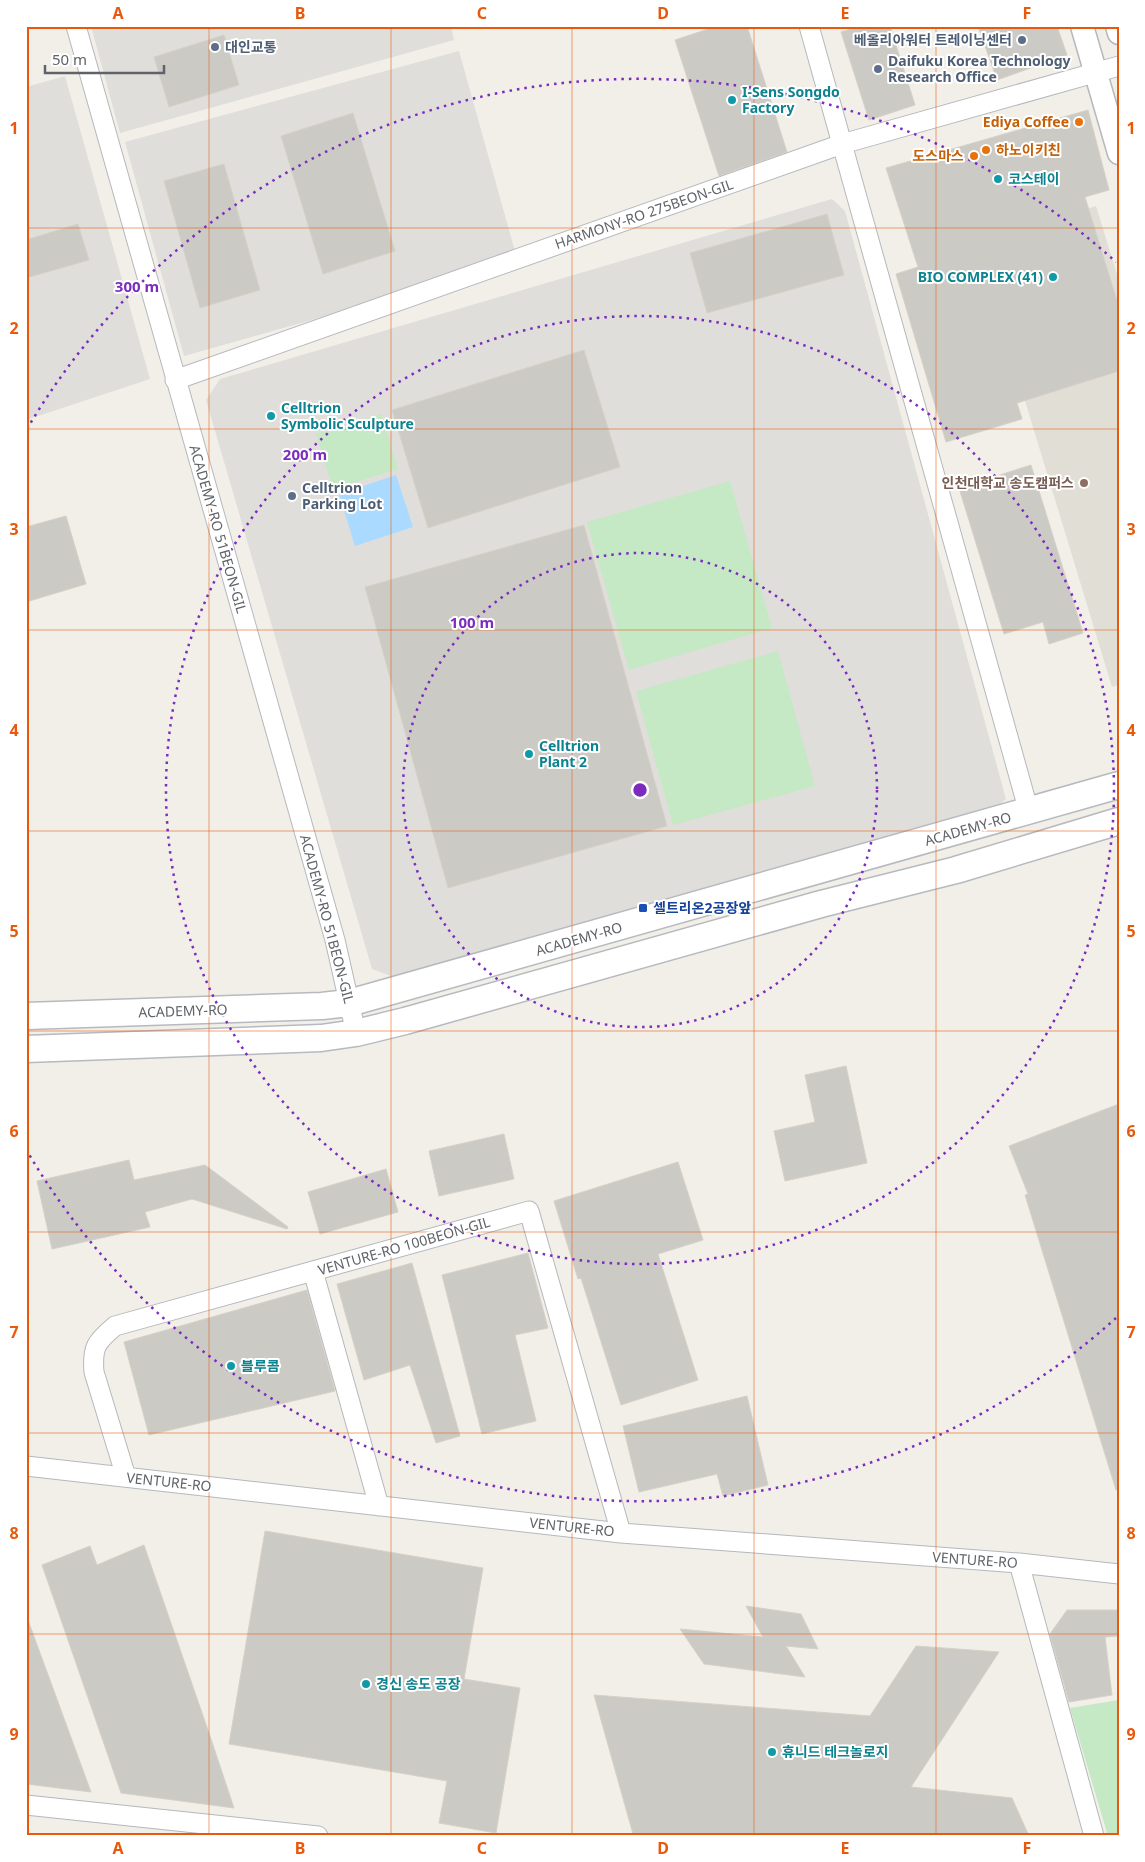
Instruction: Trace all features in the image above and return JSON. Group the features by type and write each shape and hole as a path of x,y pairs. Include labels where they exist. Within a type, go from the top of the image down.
{"main road":[{"name":"ACADEMY-RO","path":"26,1016 322,1006 349,1003 1119,785"},
{"path":"26,1049 311,1038 356,1033 821,904 956,870 1119,822"}],"street":[{"name":"ACADEMY-RO 51BEON-GIL","path":"76,26 335,940 356,1033"},
{"path":"809,26 1029,812"},
{"path":"1082,26 1119,153"},
{"path":"1117,26 1119,33"},
{"name":"HARMONY-RO 275BEON-GIL","path":"175,380 842,144 1119,66"},
{"name":"VENTURE-RO 100BEON-GIL","path":"126,1477 94,1372 92,1354 100,1338 115,1326 529,1211 621,1533"},
{"path":"313,1271 379,1506"},
{"name":"VENTURE-RO","path":"26,1466 621,1533 1019,1563 1119,1574"},
{"path":"1019,1563 1094,1836"},
{"path":"26,1805 318,1836"}],"shaded area":[{"path":"91,26 451,26 454,40 120,133"},
{"path":"459,51 518,262 184,356 125,142"},
{"path":"65,76 150,379 26,420 26,87"},
{"path":"832,199 845,211 1006,799 980,821 407,982 372,969 206,400 220,379"},
{"name":"인천대학교 송도캠퍼스","path":"1096,206 1119,281 1119,685 1112,687 977,243"}],"green space":[{"path":"381,414 398,469 333,489 316,434"},
{"path":"730,481 772,628 629,670 587,522"},
{"path":"778,651 815,786 673,825 636,691"},
{"path":"1119,1700 1119,1836 1108,1836 1070,1708"}],"water":[{"path":"396,475 413,527 355,546 339,494"}],"building":[{"name":"I-Sens Songdo Factory","path":"717,26 747,26 787,152 719,176 675,40"},
{"name":"Daifuku Korea Technology Research Office","path":"860,26 890,26 915,105 869,120 841,32"},
{"name":"베올리아워터 트레이닝센터","path":"978,26 1057,26 1067,55 997,80"},
{"path":"224,35 239,85 169,107 154,57"},
{"path":"1088,110 1109,190 1085,197 1119,307 1119,371 1017,403 1022,419 946,442 896,274 918,267 886,168"},
{"path":"353,113 395,251 323,274 281,136"},
{"path":"224,164 260,290 200,308 164,181"},
{"path":"827,214 844,275 707,313 690,253"},
{"path":"78,224 89,260 26,278 26,240"},
{"path":"584,350 620,467 428,528 392,410"},
{"path":"1031,465 1083,633 1049,644 1043,622 1004,634 959,488"},
{"path":"66,516 86,584 26,602 26,527"},
{"name":"Celltrion Plant 2","path":"584,525 667,826 448,888 365,587"},
{"path":"846,1066 867,1163 785,1181 774,1131 815,1122 805,1075"},
{"path":"1119,1104 1119,1490 1116,1490 1025,1195 1028,1194 1009,1146"},
{"path":"504,1134 514,1179 439,1196 429,1151"},
{"path":"129,1160 134,1180 205,1165 288,1227 287,1229 192,1199 145,1212 150,1227 52,1249 37,1181"},
{"path":"678,1162 703,1240 658,1254 698,1380 621,1405 581,1278 578,1279 554,1201"},
{"path":"386,1169 398,1212 320,1234 308,1192"},
{"path":"528,1253 548,1328 515,1335 536,1421 482,1434 442,1275"},
{"path":"412,1263 460,1436 436,1443 410,1365 364,1380 337,1284"},
{"name":"블루콤","path":"307,1290 335,1391 149,1435 124,1342"},
{"path":"747,1396 768,1485 723,1496 717,1474 639,1492 623,1426"},
{"name":"경신 송도 공장","path":"265,1531 483,1568 464,1679 520,1688 496,1833 439,1823 447,1781 229,1744"},
{"path":"144,1545 234,1808 121,1793 42,1565 90,1546 97,1565"},
{"path":"746,1606 801,1614 818,1649 786,1646 805,1677 704,1664 680,1629 763,1637"},
{"path":"1067,1610 1119,1610 1119,1636 1105,1637 1112,1695 1069,1702 1050,1634"},
{"path":"26,1620 28,1620 91,1792 26,1784"},
{"name":"휴니드 테크놀로지","path":"916,1646 999,1652 911,1787 1012,1798 1029,1836 656,1836 633,1834 594,1695 870,1716"}],"place":[{"name":"베올리아워터 트레이닝센터","path":"1022,40"},
{"name":"대인교통","path":"215,47"},
{"name":"Daifuku Korea Technology Research Office","path":"878,69"},
{"name":"I-Sens Songdo Factory","path":"732,100"},
{"name":"Ediya Coffee","path":"1079,122"},
{"name":"하노이키친","path":"986,150"},
{"name":"도스마스","path":"974,156"},
{"name":"코스테이","path":"998,179"},
{"name":"BIO COMPLEX (41)","path":"1053,277"},
{"name":"Celltrion Symbolic Sculpture","path":"271,416"},
{"name":"인천대학교 송도캠퍼스","path":"1084,483"},
{"name":"Celltrion Parking Lot","path":"292,496"},
{"name":"Celltrion Plant 2","path":"529,754"},
{"name":"셀트리온2공장앞","path":"643,908"},
{"name":"블루콤","path":"231,1366"},
{"name":"경신 송도 공장","path":"366,1684"},
{"name":"휴니드 테크놀로지","path":"772,1752"}]}
